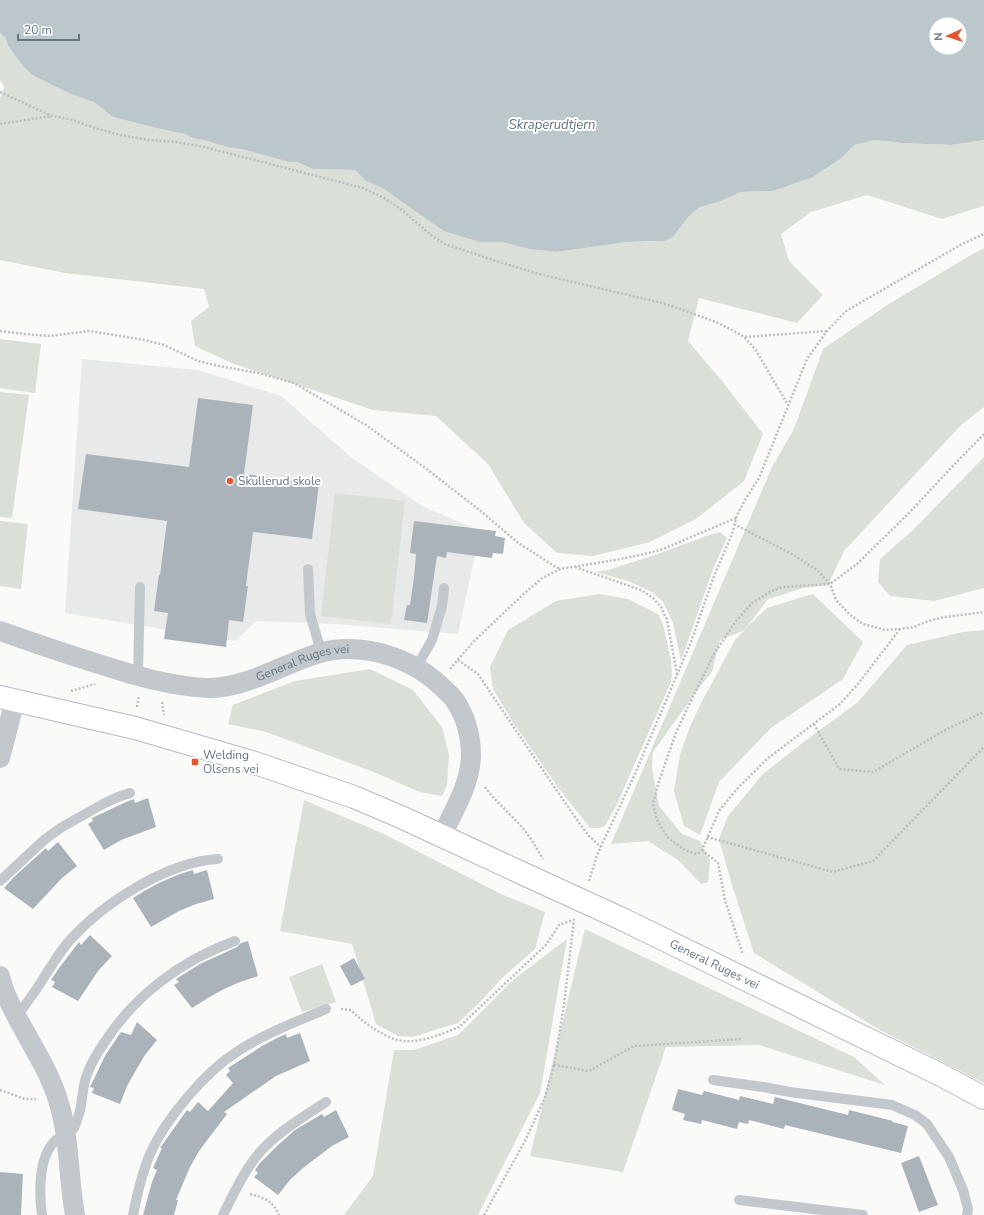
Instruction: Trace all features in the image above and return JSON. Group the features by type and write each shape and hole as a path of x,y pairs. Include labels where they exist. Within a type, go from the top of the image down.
{"main road":[{"name":"General Ruges vei","path":"7,699 135,728 255,763 354,797 442,835 622,919 941,1075 984,1098"}],"street":[{"name":"General Ruges vei","path":"0,631 81,659 158,682 208,688 231,685 256,677 321,651 351,649 372,651 396,657 437,682 454,698 463,716 469,735 471,756 470,765 462,797 442,835"},
{"path":"0,758 7,699"},
{"path":"0,976 11,1011 42,1061 58,1098 66,1135 75,1215"}],"lane":[{"path":"308,570 310,614 321,651"},
{"path":"138,676 140,587"},
{"path":"416,668 432,640 442,606 444,588"},
{"path":"0,881 44,840 62,827 103,804 130,793"},
{"path":"11,1011 32,996 56,959 71,940 109,906 149,880 206,859 218,859"},
{"path":"42,1215 40,1202 40,1180 43,1164 55,1141 66,1135 74,1128 78,1119 81,1106 82,1089 88,1071 98,1053 123,1017 158,982 180,967 218,947 235,941"},
{"path":"133,1215 147,1162 158,1137 178,1109 202,1081 237,1051 284,1026 326,1009"},
{"path":"712,1080 892,1105 915,1115 927,1124 949,1157 963,1190 968,1209 967,1215"},
{"path":"223,1215 246,1172 260,1152 300,1118 326,1102"},
{"path":"738,1200 863,1215"}],"path":[{"path":"0,92 52,116 70,119 120,135 204,147 364,188 384,198 402,210 432,236 445,244 539,274 666,304 716,322 744,337 755,348 788,405"},
{"path":"0,124 52,116"},
{"path":"588,886 597,855 634,776 691,642 712,583 732,534 736,518 758,478 807,359 827,331 846,311 962,244 984,234"},
{"path":"0,332 50,336 89,331 145,340 164,345 198,361 258,373 294,383 366,425 424,467 517,542 560,569"},
{"path":"744,337 827,331"},
{"path":"900,629 858,684 840,704 767,759 736,790 719,811 702,850 697,854 684,850 667,837 657,820 653,802 660,778 676,733 686,711 714,654 736,621 752,603 770,592 782,587 830,584 857,564 910,512 984,434"},
{"path":"437,682 487,628 541,579 560,569 638,556 657,551 736,518"},
{"path":"734,524 792,554 817,570 830,584 836,600 849,614 863,624 885,630 900,629 914,627 944,617 984,612"},
{"path":"574,567 641,590 653,598 661,607 667,620 677,674"},
{"path":"458,660 478,674 577,820 589,836 601,847"},
{"path":"814,724 839,769 873,772 947,729 984,712"},
{"path":"707,837 833,872 873,861 984,747"},
{"path":"470,765 497,803 519,824 532,840 546,864"},
{"path":"702,850 718,864 725,900 744,959"},
{"path":"484,1215 526,1139 545,1097 554,1065 564,1005 574,920 577,914"},
{"path":"326,1009 351,1010 363,1022 378,1032 398,1040 413,1041 443,1034 459,1027 546,945 558,925 574,920"},
{"path":"554,1065 589,1071 634,1046 742,1039"},
{"path":"0,1090 25,1099"},
{"path":"236,1190 268,1200 272,1203 279,1215"}],"shaded area":[{"path":"0,33 5,37 8,46 22,65 32,75 71,94 94,102 113,117 184,134 195,139 204,140 231,148 241,149 289,162 297,162 313,169 355,170 366,181 384,189 404,202 480,242 502,242 529,249 557,252 626,242 654,242 672,238 689,216 700,207 721,201 741,192 773,191 811,178 839,160 855,145 874,140 951,145 984,140 984,206 942,219 867,195 811,212 781,234 789,261 823,295 797,323 699,298 688,341 722,381 763,434 744,481 696,519 650,542 593,556 557,553 524,523 488,464 436,416 373,410 234,364 195,346 191,321 209,307 204,289 65,273 0,260 0,99 4,87 0,80"},
{"path":"984,248 984,407 961,425 844,551 828,585 803,588 768,599 746,628 767,608 813,594 863,642 843,679 771,728 719,782 700,835 684,826 674,791 680,755 689,729 701,703 735,640 745,630 720,640 712,672 653,752 652,767 659,806 682,834 700,841 710,861 708,882 701,884 678,860 648,841 611,844 772,467 794,429 823,349 887,305"},
{"path":"0,339 41,344 35,393 0,388"},
{"name":"Skullerud skole","path":"82,359 198,370 281,396 351,457 422,506 480,531 458,634 336,624 256,621 235,641 65,613"},
{"path":"0,392 29,395 12,518 0,517"},
{"path":"984,457 984,588 934,601 890,596 878,582 880,559 914,529"},
{"path":"335,493 405,501 391,624 321,616"},
{"path":"0,521 28,524 21,589 0,586"},
{"path":"720,532 727,538 713,569 681,661 673,623 663,602 652,592 628,581 595,572 608,570 658,554"},
{"path":"599,594 628,599 658,614 663,624 671,660 672,675 671,682 617,804 605,826 600,828 590,828 560,790 514,724 493,689 490,667 508,630 556,601"},
{"path":"984,630 984,1083 880,1030 754,953 719,839 728,816 763,774 858,702 907,645 963,632"},
{"path":"370,669 413,690 442,727 449,755 447,785 442,796 420,792 371,771 266,732 228,724 233,705 295,681"},
{"path":"304,800 384,834 501,894 545,912 535,949 502,978 458,1023 412,1037 398,1036 376,1024 352,944 280,931"},
{"path":"585,929 854,1057 885,1085 759,1045 666,1047 623,1172 530,1156"},
{"path":"567,939 540,1093 478,1215 344,1215 373,1176 394,1050 414,1050 458,1035 513,980"},
{"path":"322,964 336,1002 302,1012 289,977"}],"water":[{"name":"Skraperudtjern","path":"0,0 984,0 984,140 951,145 874,140 855,145 839,160 811,178 773,191 741,192 721,201 700,207 689,216 672,238 664,241 626,242 557,252 529,249 502,242 480,242 444,231 384,189 366,181 355,170 313,169 297,162 289,162 241,149 231,148 204,140 195,139 184,134 113,117 94,102 71,94 32,75 22,65 8,46 5,37 0,33"}],"building":[{"path":"198,398 253,405 244,474 319,484 312,539 253,532 243,622 229,620 226,647 164,639 168,613 154,611 167,521 78,509 86,454 189,467"},
{"path":"414,521 496,531 495,536 505,538 503,554 493,553 492,558 447,552 446,558 437,556 427,623 404,620 407,605 410,605 414,578 416,554 410,553"},
{"path":"148,798 156,827 121,840 104,850 88,824 93,821 92,818 134,799 135,803"},
{"path":"58,842 77,866 62,878 33,909 4,888 46,848 48,851"},
{"path":"193,870 194,874 207,870 214,899 179,911 151,927 133,898 161,882"},
{"path":"90,935 112,956 98,971 78,1001 52,987 55,982 51,980 79,942 81,945"},
{"path":"248,941 258,976 224,989 192,1008 174,985 179,982 176,979 200,964 237,947 241,943"},
{"path":"354,958 365,979 351,986 340,966"},
{"path":"137,1022 157,1040 145,1055 136,1070 127,1086 120,1104 92,1093 94,1088 90,1087 106,1054 121,1032 131,1035"},
{"path":"300,1033 310,1061 276,1076 224,1112 227,1114 199,1151 190,1167 176,1200 178,1200 174,1215 143,1215 152,1182 157,1170 153,1168 162,1148 160,1148 187,1110 190,1112 198,1102 208,1111 233,1083 226,1075 230,1071 228,1068 277,1038 286,1034 287,1038"},
{"path":"678,1089 702,1095 704,1091 739,1100 740,1096 773,1104 775,1097 848,1115 849,1110 908,1126 901,1153 785,1125 784,1129 749,1120 748,1124 739,1122 737,1129 702,1120 701,1124 683,1120 685,1114 672,1110"},
{"path":"336,1110 349,1137 332,1146 303,1168 290,1180 278,1195 254,1177 258,1173 255,1170 260,1163 295,1130 322,1114 324,1117"},
{"path":"919,1156 938,1205 919,1212 901,1163"},
{"path":"0,1172 23,1174 21,1215 0,1215"}],"place":[{"name":"Skullerud skole","path":"230,481"},
{"name":"Welding Olsens vei","path":"195,762"}]}
